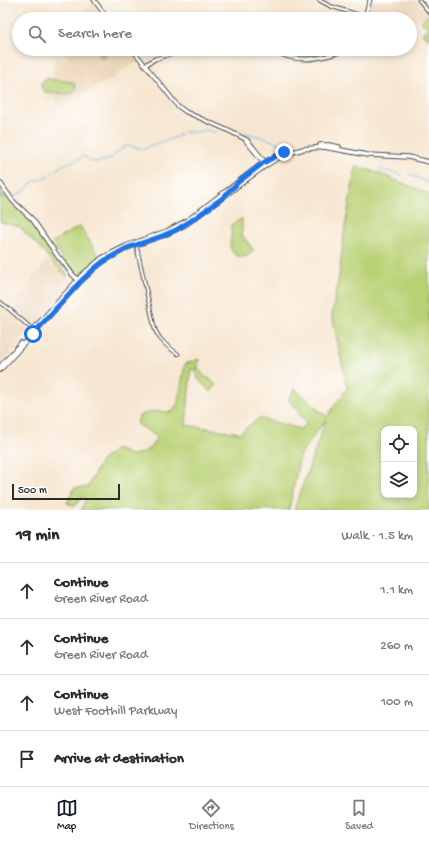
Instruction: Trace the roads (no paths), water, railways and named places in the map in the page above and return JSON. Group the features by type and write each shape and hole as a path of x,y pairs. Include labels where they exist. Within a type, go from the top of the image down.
{"main road":[{"path":"94,0 103,12"},
{"path":"366,12 370,0"},
{"path":"137,56 182,110 231,132 245,140 251,144 265,164"},
{"path":"144,65 151,59 159,56"},
{"path":"289,56 303,58 316,56"},
{"path":"1,368 78,282 104,261 118,252 181,225 237,183 265,164 277,158 303,149 329,145 337,148 366,152 405,154 421,157 429,161"},
{"path":"136,244 176,230 224,197 265,164"},
{"path":"0,183 13,201 33,220 78,282"},
{"path":"224,197 237,183"}],"street":[{"path":"319,0 347,12"},
{"path":"419,0 429,12"},
{"path":"136,244 155,330 159,338 171,350 178,354"},
{"path":"0,302 34,331"}],"waterway":[{"path":"13,196 24,191 31,183 49,177 62,165 84,156 90,161 104,161 111,158 127,146 145,149 151,145 177,137 182,132 205,130 216,132"},
{"path":"238,131 281,144"},
{"path":"379,169 402,175"},
{"path":"409,174 429,183"},
{"path":"0,197 5,197"}]}
